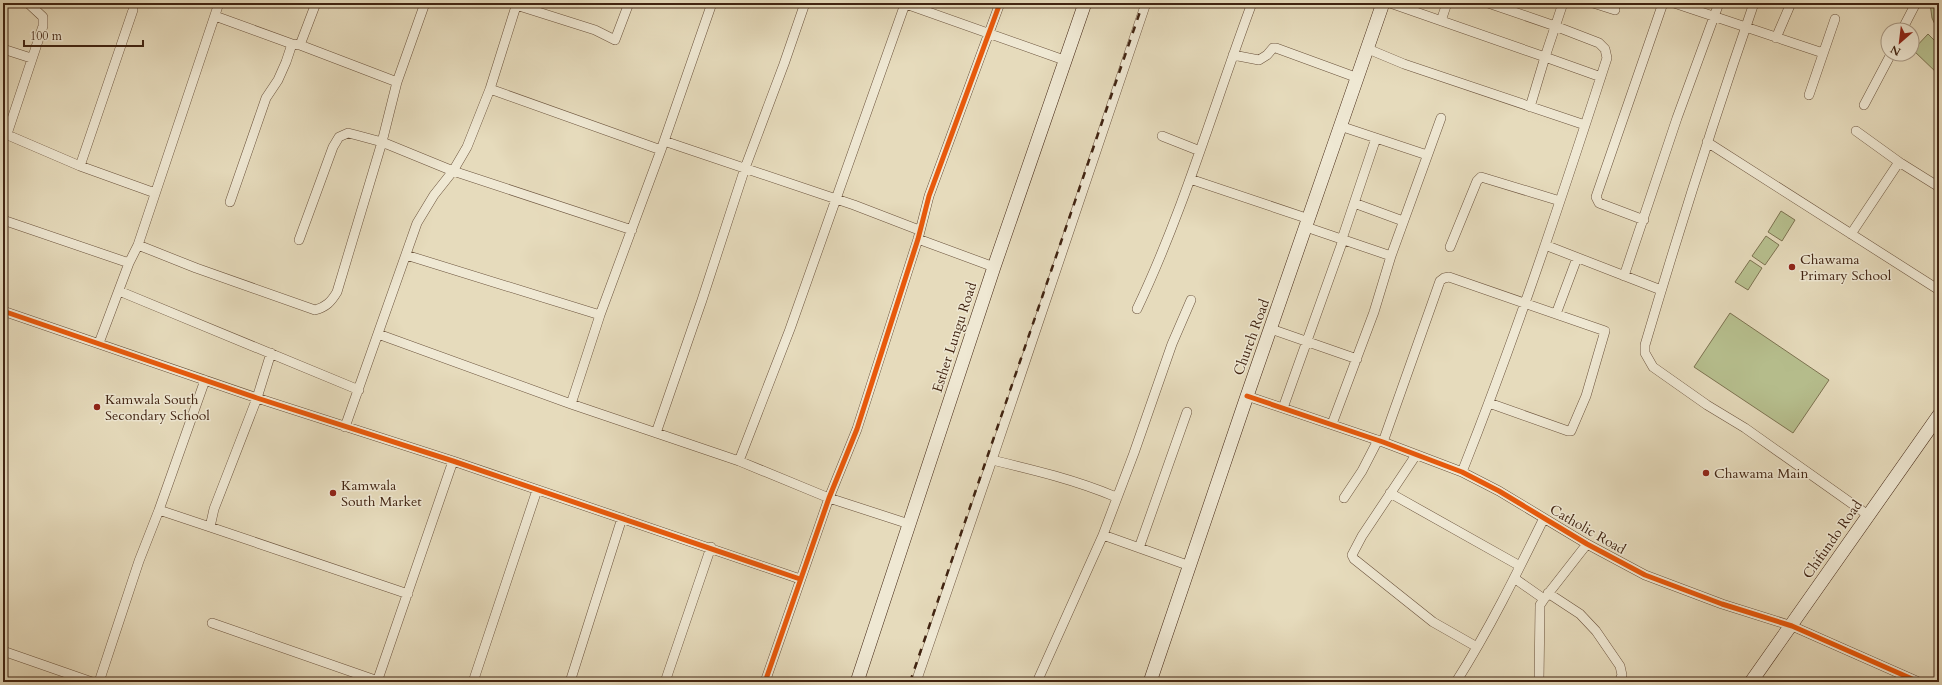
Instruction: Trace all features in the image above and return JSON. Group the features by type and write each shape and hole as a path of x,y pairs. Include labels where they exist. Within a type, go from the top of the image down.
{"street":[{"path":"28,3 43,17 43,26 5,134 80,166 156,193"},
{"path":"80,166 133,10 133,3"},
{"path":"99,343 129,263 138,245 219,3"},
{"path":"230,202 266,98 278,80 316,3"},
{"path":"138,245 196,268 301,306 315,310 321,309 331,302 337,292 382,142 397,82 425,3"},
{"path":"345,427 417,223 434,195 453,171 467,147 490,89 516,4 595,30 615,40 629,3"},
{"path":"571,404 600,315 632,230 712,3"},
{"path":"656,433 702,300 745,168 805,3"},
{"path":"739,460 790,329 904,3 1064,60"},
{"path":"765,682 829,498 857,429 919,234 929,196 1000,3"},
{"name":"Esther Lungu Road","path":"857,682 994,267 1064,60 1085,3"},
{"path":"916,682 1146,3"},
{"path":"1137,309 1157,267 1190,179 1252,3"},
{"name":"Church Road","path":"1150,682 1270,329 1384,3"},
{"path":"1390,3 1601,77"},
{"path":"1441,21 1447,3"},
{"path":"1462,472 1489,403 1545,246 1607,58 1605,49 1599,43 1488,3"},
{"path":"1530,107 1563,3"},
{"path":"1593,3 1615,10"},
{"path":"1644,220 1599,202 1596,197 1663,3"},
{"path":"1674,3 1714,18 1823,53"},
{"path":"1624,276 1680,111 1719,3"},
{"path":"1754,3 1707,142 1661,290 1645,345 1645,353 1653,366 1707,405 1746,428 1868,515"},
{"path":"1776,38 1791,3"},
{"path":"1906,22 1916,3"},
{"path":"215,16 296,44 397,82"},
{"path":"1809,95 1835,19"},
{"path":"1233,56 1259,60 1267,55 1273,48 1276,48 1358,78"},
{"path":"3,49 31,58"},
{"path":"1368,49 1404,64 1585,125"},
{"path":"1864,106 1887,62"},
{"path":"490,89 662,145 745,168 835,200 919,234 994,267"},
{"path":"1332,424 1374,312 1390,256 1441,118"},
{"path":"1340,126 1427,155"},
{"path":"1856,131 1899,162 1939,187"},
{"path":"299,240 333,147 339,137 348,134 382,142 453,171 632,230"},
{"path":"1162,136 1200,151"},
{"path":"1283,408 1376,138"},
{"path":"1707,142 1939,290"},
{"path":"1851,234 1899,162"},
{"path":"1450,247 1477,181 1481,177 1560,201"},
{"path":"1190,179 1308,223 1342,240 1390,256"},
{"path":"1354,203 1403,221"},
{"path":"3,220 129,263"},
{"path":"1545,246 1661,290"},
{"path":"406,255 600,315"},
{"path":"1556,314 1577,258"},
{"path":"1344,498 1380,441 1440,281 1444,278 1449,277 1605,332 1586,396 1571,430 1568,431 1489,403"},
{"path":"119,291 359,390"},
{"path":"1037,682 1103,535 1116,497 1134,453 1178,326 1191,300"},
{"path":"3,311 257,398 453,461 800,579"},
{"path":"1270,329 1357,359"},
{"path":"378,334 571,404 739,460 829,498 909,524"},
{"path":"210,527 214,509 257,398 271,353"},
{"path":"99,682 139,561 206,380"},
{"name":"Catholic Road","path":"1247,396 1332,424 1462,472 1499,491 1587,544 1645,575 1680,590 1792,626 1919,682"},
{"path":"1139,548 1187,412"},
{"name":"Chifundo Road","path":"1751,682 1792,626 1939,415"},
{"path":"1416,455 1390,493 1352,554 1354,559 1433,622 1477,647"},
{"path":"992,460 1035,470 1096,489 1116,497"},
{"path":"212,623 378,681 453,461"},
{"path":"473,682 537,490"},
{"path":"1390,493 1520,566"},
{"path":"159,510 408,594"},
{"path":"570,682 622,518"},
{"path":"1456,682 1477,647 1544,518"},
{"path":"1103,535 1190,566"},
{"path":"1539,682 1539,610 1546,596 1587,544"},
{"path":"665,682 711,548"},
{"path":"1514,578 1580,614 1596,631 1620,666 1622,675 1619,682"},
{"path":"3,651 92,682"}],"green space":[{"path":"1930,3 1939,3 1939,33 1932,18"},
{"path":"1928,34 1939,45 1939,75 1920,57 1920,43"},
{"path":"1781,211 1795,220 1782,241 1768,232"},
{"path":"1766,236 1779,245 1765,265 1752,256"},
{"path":"1750,260 1762,268 1748,290 1735,282"},
{"path":"1730,313 1829,380 1793,433 1694,367"}],"railway":[{"path":"910,682 1143,3"}],"cycle path":[{"path":"765,682 829,498 857,429 918,239 929,196 1000,3"},
{"path":"3,311 257,398 453,461 800,579"},
{"path":"1247,396 1383,442 1462,472 1499,491 1587,544 1645,575 1722,604 1792,626 1919,682"}],"place":[{"name":"Chawama Primary School","path":"1792,267"},
{"name":"Kamwala South Secondary School","path":"97,407"},
{"name":"Chawama Main","path":"1706,473"},
{"name":"Kamwala South Market","path":"333,493"}]}
